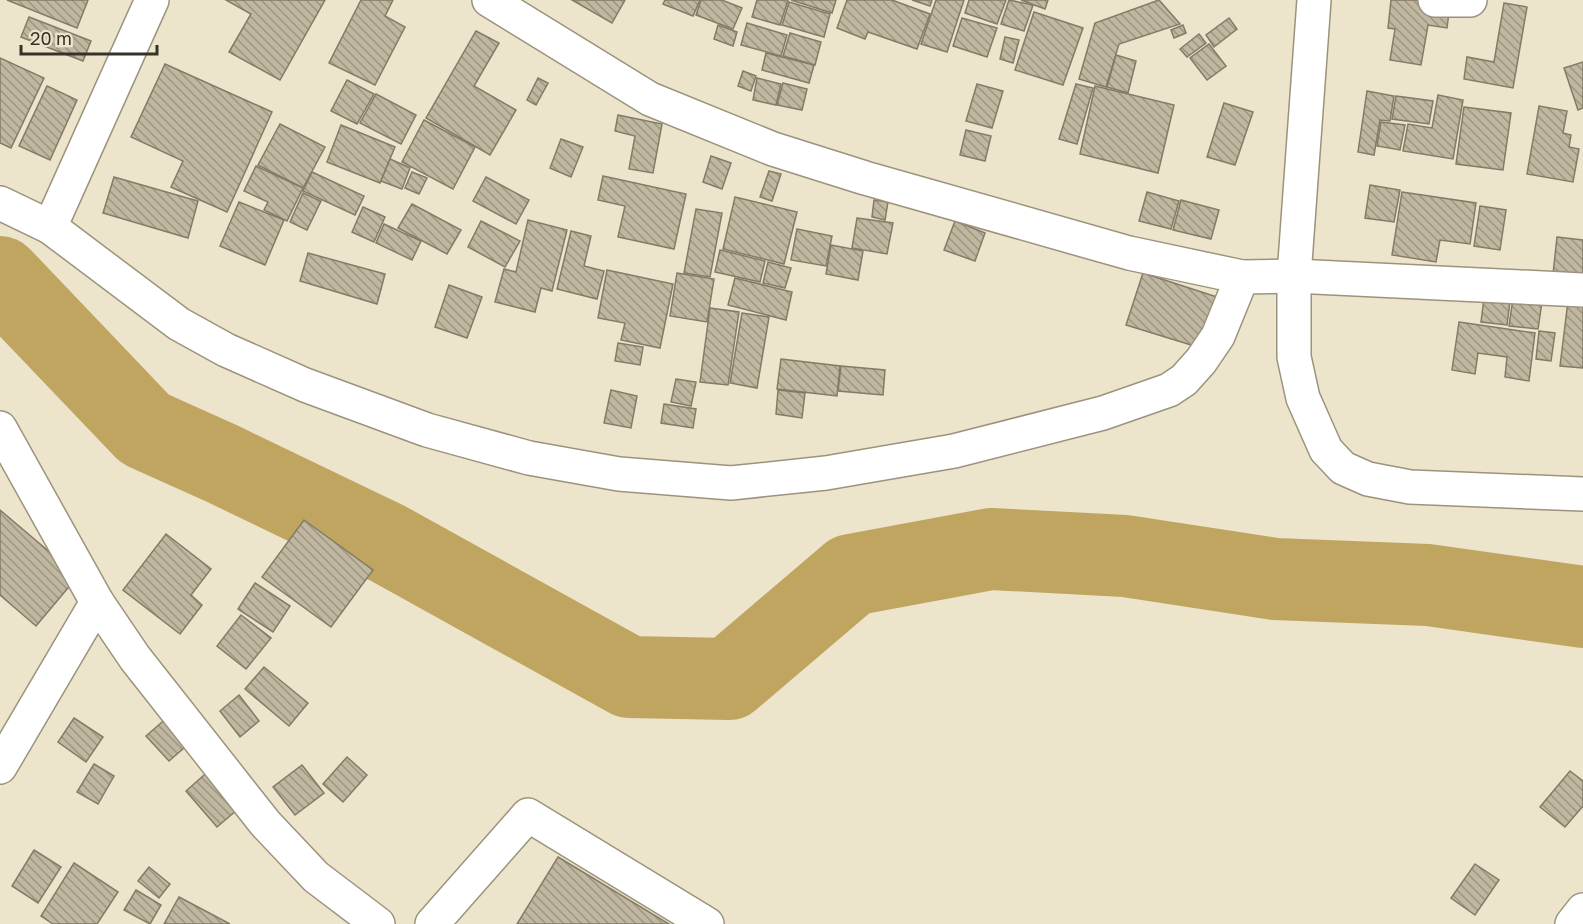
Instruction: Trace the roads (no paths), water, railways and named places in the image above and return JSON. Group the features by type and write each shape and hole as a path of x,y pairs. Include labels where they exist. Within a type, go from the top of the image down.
{"street":[{"path":"50,227 152,0"},
{"path":"489,0 650,99 773,149 875,182 1129,253 1242,277 1294,276 1583,290"},
{"path":"1314,0 1294,276 1294,357 1303,398 1326,450 1343,468 1368,479 1410,487 1583,494"},
{"path":"1435,0 1470,0"},
{"path":"0,203 50,227 179,324 226,350 304,385 427,430 529,458 619,474 731,483 826,473 954,450 1103,413 1169,390 1184,380 1201,361 1218,336 1242,277"},
{"path":"0,428 97,602 135,658 265,823 316,877 378,924"},
{"path":"0,767 97,602"},
{"path":"432,924 528,815 707,924"},
{"path":"1572,924 1583,910"}],"waterway":[{"path":"0,277 145,429 387,543 629,677 729,679 851,575 991,549 1125,556 1275,579 1428,585 1583,607"}]}
